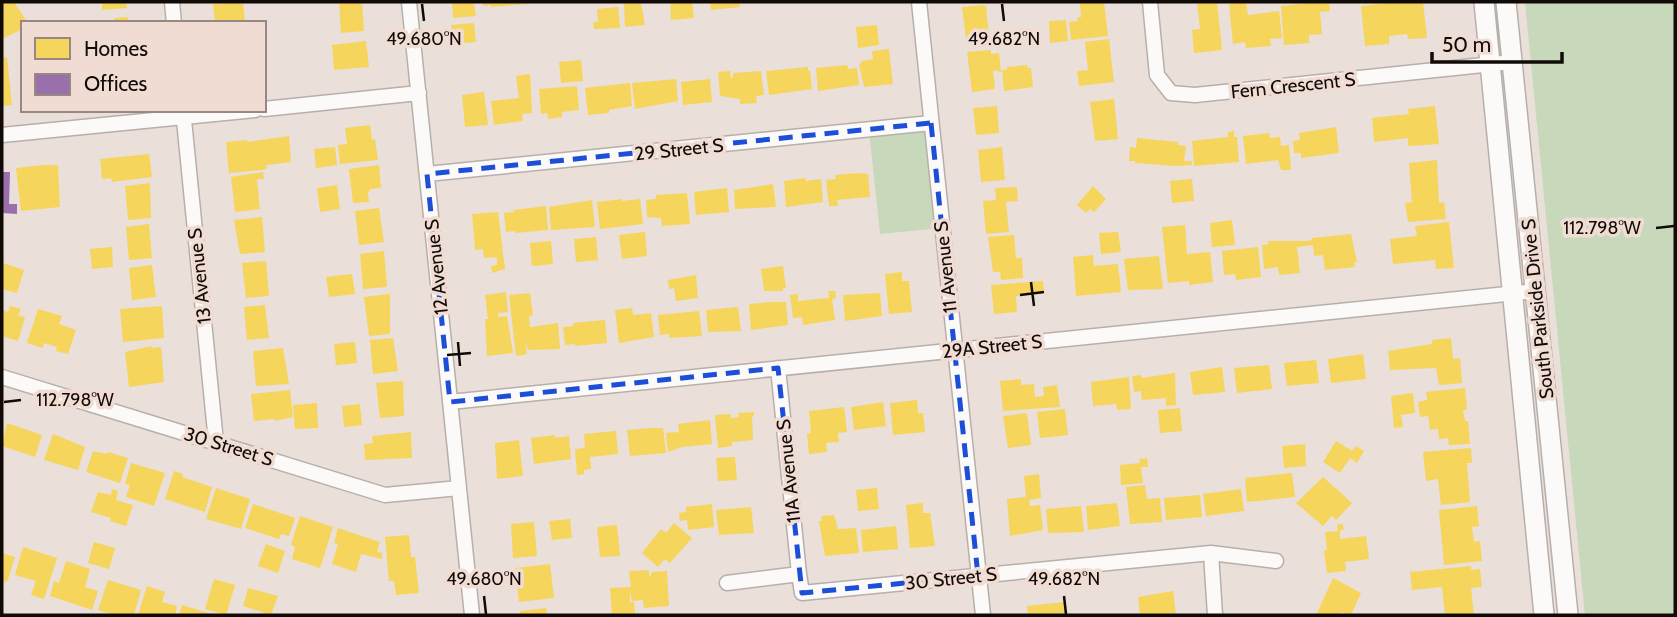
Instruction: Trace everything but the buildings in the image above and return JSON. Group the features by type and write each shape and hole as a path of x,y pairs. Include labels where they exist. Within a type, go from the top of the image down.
{"main road":[{"name":"South Parkside Drive S","path":"1484,2 1544,615"},
{"name":"South Parkside Drive S","path":"1506,2 1568,615"}],"street":[{"path":"172,2 174,21"},
{"name":"12 Avenue S","path":"409,2 472,615"},
{"name":"11 Avenue S","path":"919,2 983,615"},
{"name":"Fern Crescent S","path":"1150,2 1157,75 1171,93 1195,95 1512,62"},
{"path":"266,109 419,93"},
{"path":"2,135 219,112"},
{"name":"13 Avenue S","path":"183,114 216,442"},
{"name":"29 Street S","path":"427,174 931,123"},
{"name":"29A Street S","path":"450,402 1535,290"},
{"name":"11A Avenue S","path":"778,368 799,574"},
{"name":"30 Street S","path":"2,377 385,495 459,488"},
{"path":"1211,554 1216,615"},
{"name":"30 Street S","path":"799,574 802,593 1211,554 1276,561"},
{"path":"727,583 799,574"}],"highlighted area":[{"path":"931,123 978,576 802,593 778,368 450,402 427,174"}],"green space":[{"path":"1525,2 1675,2 1675,615 1585,615"},
{"path":"931,123 941,228 880,234 869,130"}]}
